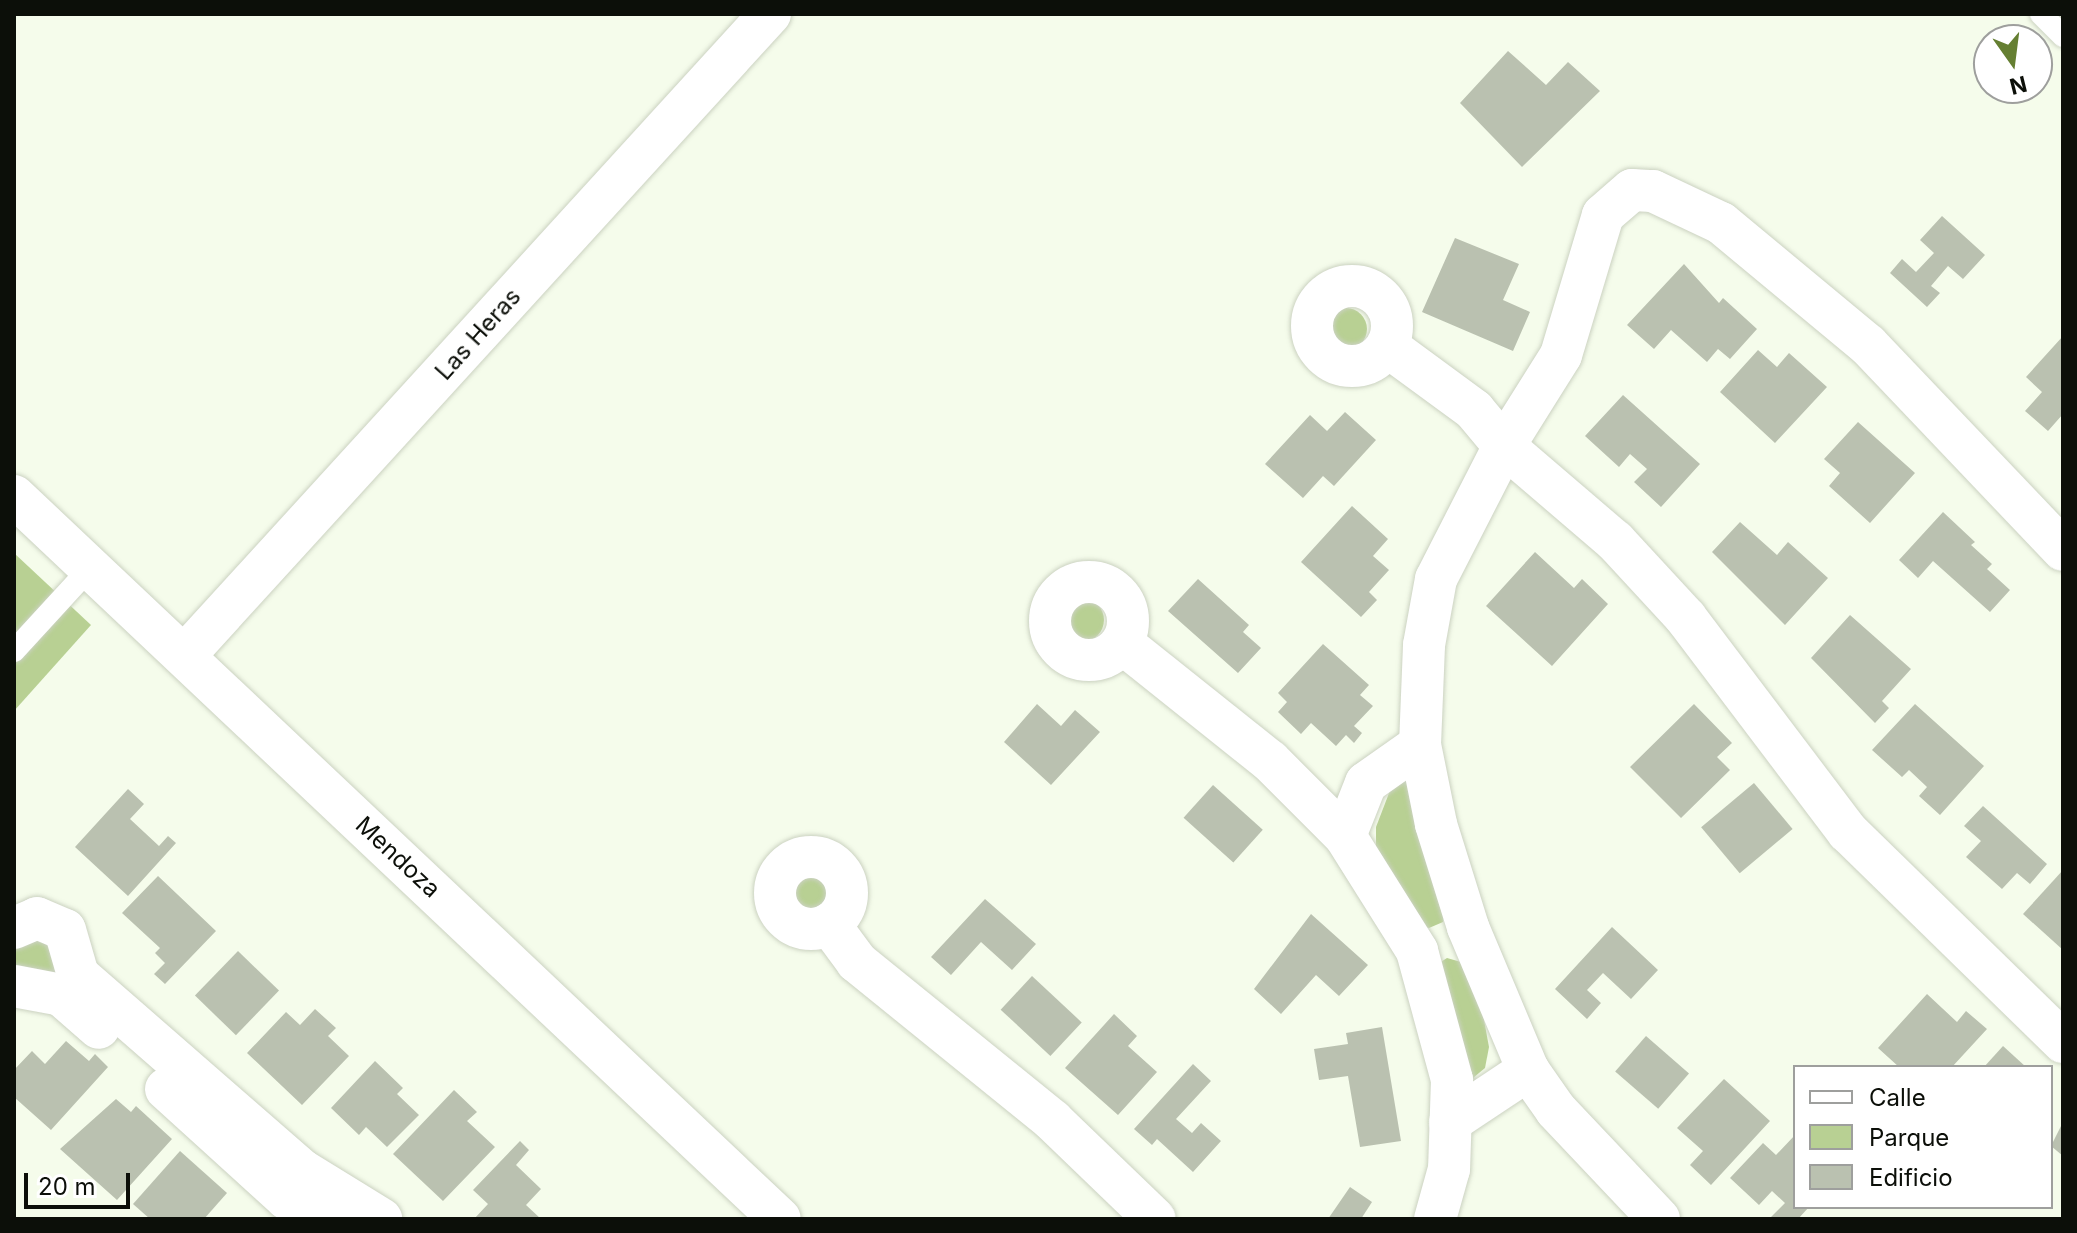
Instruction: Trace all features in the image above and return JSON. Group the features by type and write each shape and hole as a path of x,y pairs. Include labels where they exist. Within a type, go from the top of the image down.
{"street":[{"name":"Las Heras","path":"185,655 770,14"},
{"path":"1659,1219 1556,1110 1528,1070 1468,927 1436,824 1420,745 1424,645 1436,579 1504,446 1561,355 1603,215 1632,190 1653,191 1721,223 1868,345 2063,550"},
{"path":"1387,346 1474,410 1504,446 1615,541 1724,666 1848,832 2063,1042"},
{"name":"Mendoza","path":"14,496 780,1219"},
{"path":"1122,643 1270,761 1345,836 1417,951 1452,1080 1449,1169 1435,1219"},
{"path":"1345,836 1366,783 1420,745"},
{"path":"14,928 37,918 65,930 78,975 303,1171 381,1219"},
{"path":"829,924 857,962 1064,1131 1155,1219"},
{"path":"1417,951 1468,927"},
{"path":"14,986 61,995 286,1198 322,1219"},
{"path":"1450,1122 1528,1070"}],"lane":[{"path":"2041,14 2063,36"},
{"path":"14,651 91,567"}],"green space":[{"path":"1346,308 1361,314 1367,329 1361,344 1346,350 1331,344 1325,329 1331,314"},
{"path":"14,553 91,625 14,711"},
{"path":"1082,598 1097,605 1104,620 1097,635 1082,642 1067,635 1060,620 1067,605"},
{"path":"1394,780 1409,782 1445,913 1443,922 1429,928 1419,925 1376,858 1376,827"},
{"path":"811,868 826,875 833,890 826,905 811,912 796,905 789,890 796,875"},
{"path":"18,930 67,953 53,978 14,973"},
{"path":"1447,958 1461,962 1482,1009 1489,1047 1485,1068 1473,1078 1436,965"}],"building":[{"path":"1508,51 1546,85 1568,62 1600,91 1522,167 1460,103"},
{"path":"1942,216 1985,255 1963,279 1948,266 1931,286 1940,293 1927,307 1890,273 1902,259 1916,272 1934,253 1920,240"},
{"path":"1455,238 1519,264 1503,300 1530,312 1513,351 1422,312"},
{"path":"1684,264 1719,303 1723,298 1757,329 1730,359 1718,349 1707,362 1671,330 1654,349 1627,325"},
{"path":"2063,336 2063,414 2048,431 2025,411 2042,392 2026,377"},
{"path":"1758,350 1777,367 1789,353 1827,387 1775,443 1720,392"},
{"path":"1623,395 1700,464 1661,507 1634,482 1647,469 1630,454 1619,467 1585,436"},
{"path":"1345,412 1376,440 1334,486 1323,476 1303,498 1265,464 1310,415 1327,431"},
{"path":"1858,422 1915,473 1870,523 1829,486 1840,473 1824,459"},
{"path":"1352,506 1388,539 1373,556 1389,570 1369,592 1377,600 1361,617 1301,562"},
{"path":"1943,512 1975,542 1971,545 1992,564 1987,569 2010,590 1990,612 1933,561 1918,578 1899,560"},
{"path":"1740,522 1777,555 1788,542 1828,578 1785,625 1712,552"},
{"path":"1535,552 1574,588 1582,579 1608,604 1552,666 1486,606"},
{"path":"1198,579 1249,625 1243,632 1261,648 1238,673 1168,611"},
{"path":"1850,615 1911,669 1882,701 1889,708 1875,723 1811,658"},
{"path":"1323,644 1369,685 1360,695 1373,706 1354,726 1362,733 1354,743 1346,735 1336,746 1311,723 1301,734 1278,712 1287,702 1278,693"},
{"path":"1037,704 1061,726 1075,710 1100,732 1051,785 1004,742"},
{"path":"1694,704 1732,743 1717,757 1730,770 1681,818 1630,767"},
{"path":"1915,704 1984,766 1940,815 1919,796 1927,787 1909,770 1902,777 1872,750"},
{"path":"1754,783 1793,829 1740,873 1701,827"},
{"path":"1213,785 1263,830 1233,863 1184,818"},
{"path":"128,789 144,804 130,819 159,846 168,836 176,843 128,896 75,847"},
{"path":"1983,806 2047,864 2030,884 2017,873 2002,889 1966,857 1981,841 1964,826"},
{"path":"2063,870 2063,950 2023,914"},
{"path":"158,876 216,931 165,984 154,974 165,963 155,953 160,948 122,913"},
{"path":"985,899 1036,944 1012,970 981,942 951,975 931,957"},
{"path":"1311,914 1368,965 1339,996 1316,975 1281,1014 1254,989"},
{"path":"1612,927 1658,970 1631,999 1603,973 1587,990 1601,1003 1587,1019 1555,989"},
{"path":"238,951 279,991 236,1035 195,996"},
{"path":"1032,976 1082,1022 1050,1056 1001,1010"},
{"path":"1927,994 1957,1022 1966,1011 1987,1029 1954,1065 1897,1065 1878,1048"},
{"path":"315,1009 336,1028 328,1036 349,1056 302,1105 247,1053 286,1012 300,1025"},
{"path":"1114,1014 1137,1036 1128,1046 1157,1072 1118,1115 1065,1068"},
{"path":"1382,1027 1401,1141 1360,1147 1348,1076 1319,1080 1314,1049 1348,1044 1346,1033"},
{"path":"1646,1036 1689,1073 1658,1109 1615,1071"},
{"path":"66,1041 89,1061 95,1054 108,1067 51,1130 14,1097 14,1070 32,1051 45,1064"},
{"path":"2003,1046 2024,1065 1986,1065"},
{"path":"375,1061 403,1088 397,1094 419,1115 387,1147 366,1127 359,1135 331,1108"},
{"path":"1193,1064 1211,1081 1176,1119 1192,1133 1201,1123 1221,1141 1193,1172 1157,1139 1152,1145 1134,1129"},
{"path":"1724,1079 1770,1121 1711,1185 1690,1165 1703,1151 1677,1128"},
{"path":"454,1090 477,1112 467,1121 495,1147 443,1201 393,1154"},
{"path":"116,1099 131,1112 136,1106 172,1139 117,1200 60,1149"},
{"path":"2063,1122 2063,1156 2053,1148"},
{"path":"1793,1137 1793,1209 1807,1209 1798,1219 1769,1219 1785,1203 1772,1191 1759,1205 1730,1178 1763,1143 1776,1155"},
{"path":"520,1141 529,1150 516,1165 541,1189 526,1205 541,1219 474,1219 488,1204 473,1190"},
{"path":"180,1151 227,1193 204,1219 150,1219 133,1204"},
{"path":"1350,1187 1372,1202 1361,1219 1328,1219"}]}
